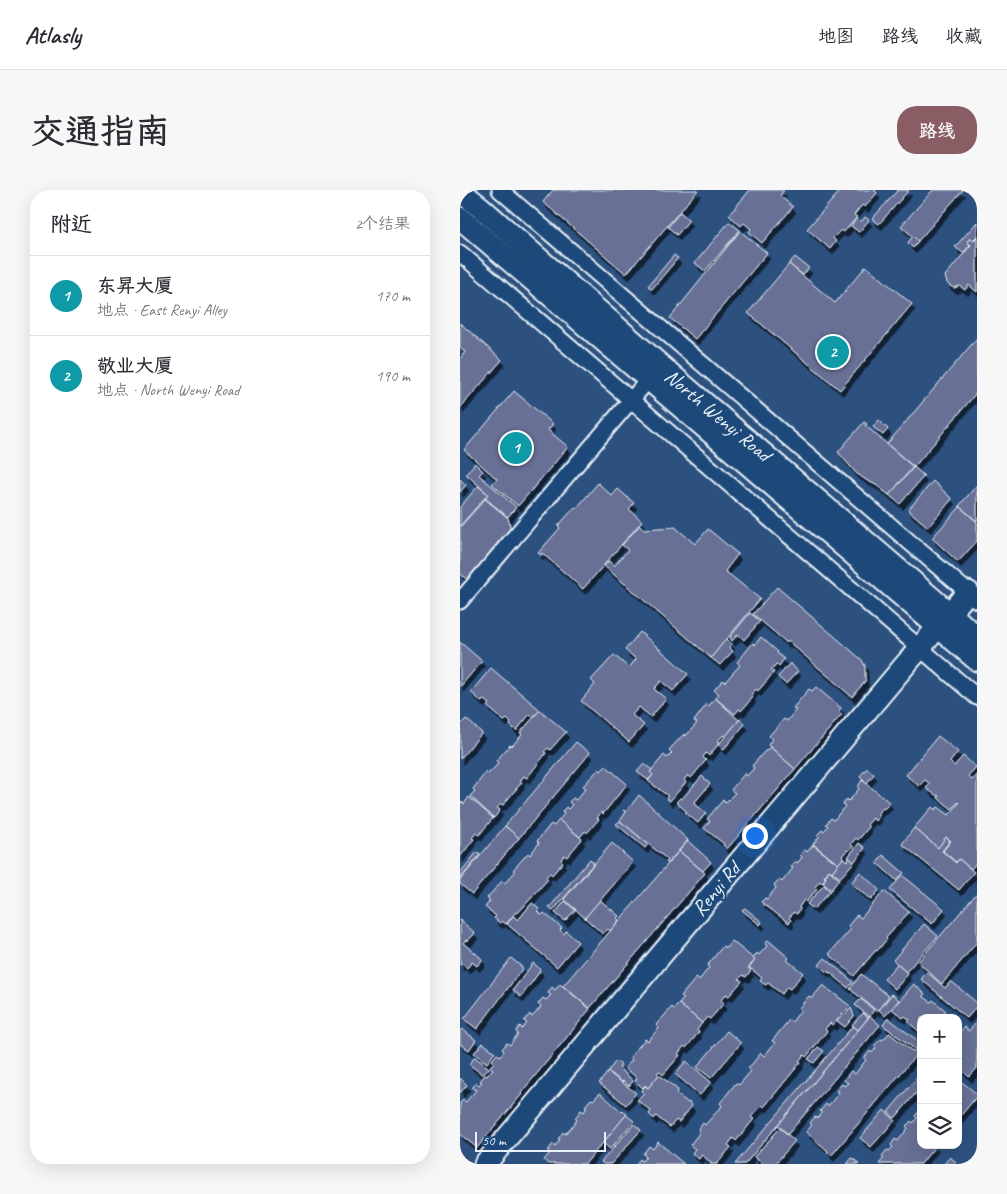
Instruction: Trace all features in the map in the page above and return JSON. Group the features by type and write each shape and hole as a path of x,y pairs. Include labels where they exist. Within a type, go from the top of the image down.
{"main road":[{"name":"North Wenyi Road","path":"460,191 661,366 944,620 977,660"},
{"name":"North Wenyi Road","path":"460,218 649,379 944,620 977,636"},
{"name":"Renyi Rd","path":"485,1164 944,620 974,594"}],"street":[{"path":"500,190 974,594"},
{"path":"460,253 977,697"},
{"path":"460,601 649,379"}],"building":[{"path":"553,190 698,190 626,274 543,202"},
{"path":"750,190 784,190 780,196 793,207 762,243 749,232 751,229 744,223 741,226 729,215"},
{"path":"841,190 876,190 877,193 865,207 862,205 854,215 857,217 844,232 841,230 833,238 836,241 830,249 807,229"},
{"path":"898,190 909,190 879,224 872,219"},
{"path":"933,190 963,190 918,241 901,226"},
{"path":"680,212 689,220 677,235 668,227"},
{"path":"865,217 869,220 859,232 851,226 857,218 861,222"},
{"path":"729,222 740,230 705,271 695,263"},
{"path":"977,222 977,236 973,240 970,238 967,242 970,245 963,253 955,247"},
{"path":"740,231 767,253 695,339 670,318"},
{"path":"913,236 918,241 913,248 908,243"},
{"path":"977,237 977,292 969,285 965,290 960,286 954,288 950,286 945,276 971,245 967,242 970,238 973,241"},
{"path":"674,255 678,258 652,289 648,286"},
{"path":"795,257 809,268 803,275 789,264"},
{"path":"789,264 835,303 866,266 912,304 840,390 748,313"},
{"path":"460,323 502,360 460,408 460,359 465,352 460,348"},
{"path":"977,338 977,392 914,467 887,444"},
{"path":"514,391 553,424 548,430 568,447 518,506 492,484 497,479 464,450"},
{"path":"879,420 888,429 883,435 873,427"},
{"path":"864,422 867,424 865,425 913,467 889,495 856,473 838,452"},
{"path":"475,463 483,471 479,475 516,507 508,517 485,498 488,494 466,474"},
{"path":"914,467 924,476 900,504 889,495"},
{"path":"460,479 466,485 460,492"},
{"path":"933,481 952,499 928,527 908,510"},
{"path":"598,483 612,496 618,489 634,503 629,509 642,521 583,589 542,553 541,555 538,553 560,528 558,526 575,507 576,509"},
{"path":"977,485 977,521 959,506"},
{"path":"478,486 488,494 460,526 460,507"},
{"path":"485,499 508,518 510,530 467,580 460,573 460,527"},
{"path":"960,507 977,522 977,541 958,562 932,538"},
{"path":"640,525 644,529 675,527 695,544 708,529 738,554 725,571 760,599 711,658 604,566 609,561 614,566 628,550 622,545"},
{"path":"777,587 862,660 865,666 866,680 852,697 788,641 787,643 753,614"},
{"path":"750,613 760,621 744,640 738,634 732,641 730,637"},
{"path":"640,632 688,674 673,691 661,681 654,689 666,699 651,717 639,707 632,715 644,725 629,742 581,701 595,684 591,680 614,655 629,668 636,659 625,650"},
{"path":"761,637 784,659 779,666 776,664 771,670 774,672 758,691 756,689 751,695 753,697 741,711 739,709 735,714 715,698 719,694 714,690 723,680 725,682 740,665 737,662 753,643 755,645"},
{"path":"726,639 732,644 729,647 733,651 720,665 711,658"},
{"path":"460,642 482,661 460,687"},
{"path":"790,663 798,671 786,684 778,677"},
{"path":"491,668 540,710 533,717 530,714 516,731 507,719 504,721 487,706 489,704 484,700 481,702 471,692"},
{"path":"816,687 841,708 839,711 842,714 795,769 768,745 772,739 769,736 784,719 787,721 796,710 793,708 809,689 812,691"},
{"path":"715,698 739,720 725,737 723,735 718,741 720,742 709,756 706,753 703,757 706,760 691,778 688,775 684,780 686,782 670,801 666,798 668,796 648,781 653,775 650,772 664,755 667,758 672,753 669,750 684,734 686,736 697,723 694,721 707,704 709,706"},
{"path":"540,710 566,732 550,750 548,748 544,752 546,753 527,778 524,776 520,781 522,782 503,805 501,804 497,808 500,810 494,818 470,796 486,772 488,774 497,765 496,761 521,736 522,734 520,733"},
{"path":"466,719 482,733 460,759 460,725"},
{"path":"740,719 745,724 723,750 718,745"},
{"path":"938,736 958,752 950,762 954,766 963,756 976,767 968,776 972,780 977,774 977,862 971,869 959,859 956,862 943,851 951,841 946,837 938,848 914,828 932,807 935,810 938,807 949,815 959,803 952,809 938,798 939,796 926,788 930,784 925,780 919,786 906,775"},
{"path":"576,742 590,753 519,838 505,826"},
{"path":"770,747 795,769 727,849 724,844 704,828 710,821 707,819 723,800 725,803 735,793 731,790 745,773 747,776 754,768 752,766"},
{"path":"644,764 652,770 650,772 653,775 648,780 637,772"},
{"path":"606,766 627,784 603,814 601,812 597,818 599,819 587,833 585,831 580,837 559,820 564,814 562,812 566,807 568,809 572,805 569,802 573,798 576,800 586,788 583,786 599,769 601,771"},
{"path":"867,768 874,774 867,783 860,776"},
{"path":"702,776 710,784 694,803 706,813 698,823 676,802 680,798 682,799"},
{"path":"862,780 890,803 877,814 879,816 875,821 873,818 867,825 869,827 858,840 856,838 851,844 853,846 842,856 844,858 838,864 813,844 819,837 817,835 828,826 826,824 831,818 834,820 845,806 843,804 847,799 849,801 859,789 858,787"},
{"path":"639,795 688,840 668,863 666,862 668,860 620,821"},
{"path":"469,797 493,818 479,835 476,833 472,838 474,839 460,857 460,804 462,802 464,804"},
{"path":"559,820 582,839 567,857 564,855 561,860 563,862 552,875 550,873 546,877 548,879 518,913 516,912 506,924 502,921 500,923 494,918 496,916 485,907 490,901 487,898 502,881 505,883 515,872 513,870 528,853 530,855 539,843 537,841 551,824 554,826"},
{"path":"620,821 648,844 645,848 616,824"},
{"path":"505,826 519,838 472,894 460,884 460,880"},
{"path":"914,828 938,848 946,837 950,841 942,851 956,863 959,859 974,872 959,890 902,844"},
{"path":"688,841 711,862 703,871 679,851"},
{"path":"612,843 633,862 585,918 564,899"},
{"path":"859,843 865,848 854,862 848,857"},
{"path":"813,845 838,864 832,872 829,870 824,877 826,879 822,883 820,881 815,887 817,889 806,902 804,900 797,914 794,912 789,918 791,920 789,923 761,902 765,898 767,899 776,888 774,885 779,879 782,882 793,868 791,867 795,861 797,863 801,859 800,855 805,850 807,852"},
{"path":"679,851 705,873 590,1008 563,986"},
{"path":"477,852 480,855 460,879 460,873"},
{"path":"883,855 904,873 897,881 877,863"},
{"path":"843,858 847,861 849,858 854,862 840,878 832,872"},
{"path":"590,859 594,863 553,911 549,908"},
{"path":"829,870 839,879 831,890 823,883"},
{"path":"860,872 879,890 871,900 851,883"},
{"path":"902,875 944,909 932,924 890,890"},
{"path":"824,885 830,891 814,909 807,904"},
{"path":"884,891 909,912 854,976 829,954 851,929 848,926 857,915 861,918"},
{"path":"977,893 977,942 942,984 918,962"},
{"path":"600,900 619,916 617,918 619,920 610,931 608,929 603,934 585,918"},
{"path":"565,901 575,910 565,921 555,913"},
{"path":"532,903 539,909 537,911 542,915 544,913 562,928 560,930 564,934 566,931 578,942 557,967 507,924 513,916 518,920"},
{"path":"745,908 762,922 760,925 742,910"},
{"path":"460,920 475,933 468,941 466,940 463,943 481,958 482,960 477,966 472,962 467,968 462,964 460,965"},
{"path":"924,924 938,936 906,972 893,960"},
{"path":"768,940 789,958 787,960 803,973 790,989 787,987 782,994 768,983 766,985 760,981 762,978 749,967 755,960 753,958 757,953 759,955 767,946 765,944"},
{"path":"732,941 755,960 748,968 751,970 746,977 743,975 739,979 742,981 729,996 726,994 721,1000 724,1003 710,1019 707,1017 702,1023 679,1004 684,998 681,996 696,978 699,980 709,968 707,966 723,946 726,948"},
{"path":"511,958 523,968 477,1029 464,1019"},
{"path":"825,958 853,982 848,988 819,965"},
{"path":"533,963 540,971 521,997 513,990"},
{"path":"897,964 908,974 895,989 884,979"},
{"path":"927,972 945,988 951,981 977,1003 977,1006 967,1018 921,979"},
{"path":"861,974 889,996 877,1011 850,989"},
{"path":"560,984 590,1009 477,1148 460,1134 460,1103 463,1100 466,1102 476,1090 472,1088 476,1083 479,1085 485,1075 487,1076 493,1069 490,1067 494,1062 492,1060 497,1054 500,1056 504,1051 502,1049 507,1043 510,1045 518,1034 516,1032 519,1027 522,1029 527,1023 524,1021 530,1014 532,1017 541,1007 538,1004 543,998 546,1000 551,995 548,993 552,987 555,990"},
{"path":"914,984 925,994 923,996 931,1002 933,1000 946,1011 945,1014 917,1014 917,1030 908,1022 910,1020 905,1016 903,1018 892,1009"},
{"path":"823,985 850,1006 833,1025 830,1023 825,1029 827,1031 806,1057 804,1055 799,1061 801,1062 764,1107 762,1105 751,1117 754,1119 736,1141 733,1138 728,1145 731,1147 717,1164 710,1164 702,1155 699,1159 692,1153 695,1149 690,1145 700,1132 698,1130 722,1106 720,1103 736,1083 739,1085 751,1071 748,1069 761,1053 764,1056 775,1043 772,1041 789,1020 792,1022 801,1010 799,1008 809,996 812,998"},
{"path":"892,994 899,1000 885,1016 879,1010"},
{"path":"861,999 874,1010 869,1017 855,1005"},
{"path":"679,1004 702,1023 697,1030 699,1032 686,1048 684,1046 678,1054 680,1055 663,1075 659,1071 657,1073 659,1075 648,1088 645,1085 643,1088 635,1081 637,1078 625,1068 632,1060 630,1057 645,1039 648,1041 659,1028 656,1025 672,1007 674,1009"},
{"path":"851,1008 854,1016 845,1027 837,1021 843,1013 845,1015"},
{"path":"863,1013 868,1018 858,1030 852,1025"},
{"path":"870,1016 880,1025 788,1134 778,1125"},
{"path":"888,1018 917,1040 917,1051 883,1025"},
{"path":"977,1022 977,1068 969,1077 962,1070 962,1029 964,1027 969,1031"},
{"path":"853,1026 858,1030 745,1164 735,1164"},
{"path":"462,1029 476,1040 469,1050 460,1044 460,1031"},
{"path":"727,1031 741,1043 711,1078 697,1067"},
{"path":"889,1033 917,1054 831,1156 828,1151 806,1132 812,1125 810,1123 815,1117 818,1118 822,1113 820,1111 826,1104 828,1106 839,1093 836,1091 842,1084 844,1086 848,1083 844,1080 851,1071 855,1074 866,1060 864,1058 870,1051 872,1053 876,1048 874,1046 881,1039 883,1040"},
{"path":"483,1043 495,1052 487,1063 474,1053"},
{"path":"818,1047 824,1051 814,1063 808,1059"},
{"path":"475,1057 489,1068 483,1075 469,1064"},
{"path":"616,1061 621,1065 619,1068 633,1081 629,1086 608,1071"},
{"path":"686,1061 711,1082 700,1095 675,1074"},
{"path":"608,1072 636,1093 626,1105 599,1083"},
{"path":"659,1075 678,1090 676,1093 692,1106 679,1122 676,1120 670,1127 656,1116 654,1119 649,1114 651,1111 637,1100 644,1093 641,1091 645,1086 648,1088"},
{"path":"460,1078 467,1085 460,1093"},
{"path":"917,1078 917,1092 895,1118 888,1112"},
{"path":"962,1082 977,1096 962,1114"},
{"path":"600,1093 627,1114 585,1164 548,1164 544,1160 550,1153 548,1151 553,1144 555,1146 563,1132 565,1134 577,1120 575,1118 581,1110 584,1112 587,1107 585,1106"},
{"path":"884,1110 895,1120 871,1147 860,1138"},
{"path":"626,1115 634,1121 610,1149 603,1143"},
{"path":"917,1118 917,1149 933,1149 921,1164 879,1164 884,1158 882,1156 893,1147 891,1145 895,1139 898,1141 908,1128 906,1126 911,1121 913,1123"},
{"path":"634,1124 641,1130 611,1164 601,1162"},
{"path":"780,1128 795,1141 775,1164 763,1164 754,1157"},
{"path":"658,1142 684,1164 636,1164 640,1159 642,1161 646,1157 643,1154 649,1146 653,1149"},
{"path":"950,1157 956,1162 954,1164 944,1164"},
{"path":"852,1158 860,1164 847,1164"}],"place":[{"name":"敬业大厦","path":"833,352"},
{"name":"东昇大厦","path":"516,448"}]}
